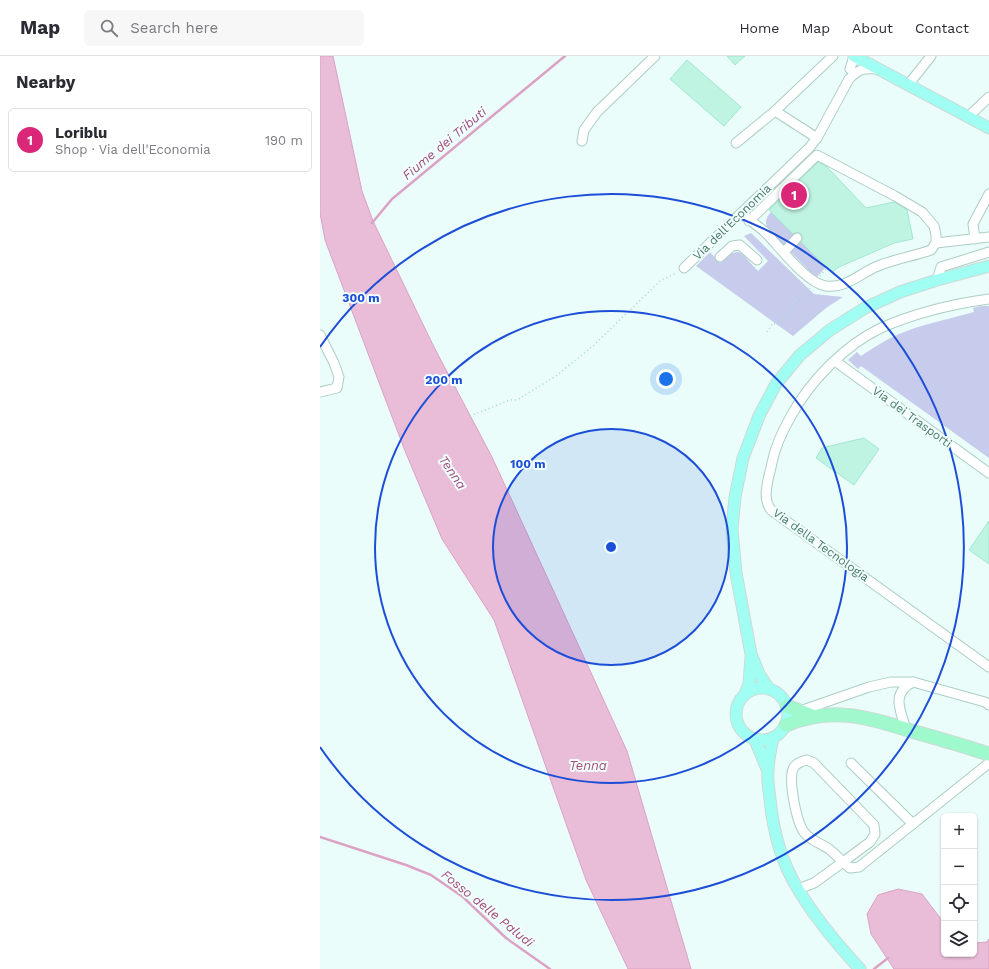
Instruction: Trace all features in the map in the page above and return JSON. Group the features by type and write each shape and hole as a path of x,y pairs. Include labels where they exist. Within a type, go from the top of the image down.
{"highway":[{"path":"787,706 812,716"},
{"path":"786,725 812,716 840,714 865,717 989,754"}],"main road":[{"path":"854,56 989,128"},
{"path":"769,689 759,674 751,654 736,574 732,530 735,497 743,458 759,416 776,384 800,356 830,330 865,308 900,292 989,266"},
{"path":"745,694 752,690 761,688 777,692 783,698 788,712 786,725 774,738 768,740 755,740 742,731 738,724 736,716 737,708 750,684 751,654"},
{"path":"768,772 774,738"},
{"path":"755,740 768,772 775,831 789,872 798,889 838,945 860,969"}],"street":[{"path":"582,141 584,130 597,112 655,56"},
{"path":"736,143 775,111 833,56"},
{"path":"846,56 853,70"},
{"path":"853,70 858,61 854,56"},
{"path":"908,85 931,56"},
{"path":"853,70 865,68 878,69"},
{"name":"Via dell'Economia","path":"684,268 809,148 817,138 853,70"},
{"path":"968,117 989,97"},
{"path":"775,111 817,138"},
{"path":"741,213 764,231 808,277 815,282 824,285 843,285 879,266 931,250 936,243 934,226 922,212 817,155 809,148"},
{"path":"749,220 817,155"},
{"path":"975,239 973,224 989,194"},
{"path":"720,233 732,246"},
{"path":"936,243 989,237"},
{"path":"784,252 797,238"},
{"path":"720,257 732,246 740,245 756,260"},
{"path":"937,280 941,267 989,252"},
{"name":"Via della Tecnologia","path":"989,299 934,310 904,319 880,329 855,344 835,361 816,378 798,404 785,427 773,456 766,496 767,504 771,510 989,667"},
{"path":"320,335 339,378 337,388 320,392"},
{"name":"Via dei Trasporti","path":"835,361 987,471"},
{"path":"800,712 869,687 892,682 913,682 988,703"},
{"path":"906,729 899,708 899,698 901,691 906,685 913,682"},
{"path":"798,889 814,883 843,862 870,842 875,834 874,825 814,763 807,760 800,762 794,767 791,776 792,791 800,826 805,834 831,851 843,862 850,868 859,867 989,763"},
{"path":"851,763 913,824"}],"path":[{"path":"470,416 510,400 517,400 556,376 594,345 661,280 676,274 684,268"},
{"path":"767,332 773,323 777,325 827,268"}],"shaded area":[{"path":"771,212 794,235 783,245 771,234 766,226 767,217"},
{"path":"751,233 814,294 843,297 826,308 793,336 696,266 710,252 720,263 733,253 737,252 741,253 758,271 768,261 744,236"},
{"path":"800,241 826,267 816,278 790,251"},
{"path":"989,306 989,458 861,366 858,369 848,360 857,352 861,356 884,341 908,330 974,312 973,308"}],"water":[{"name":"Tenna","path":"320,56 333,56 362,191 373,221 434,347 492,457 627,751 691,969 628,969 586,880 494,620 442,539 405,451 325,240 320,213"},
{"path":"898,889 922,894 941,919 941,957 977,957 977,943 987,942 989,939 989,969 894,969 871,934 867,914 878,895"}],"building":[{"path":"727,56 745,56 735,65"},
{"path":"687,60 741,107 724,126 670,79"},
{"path":"818,162 826,166 866,208 894,202 907,210 913,239 894,243 837,268 832,273 801,242 803,239 801,234 798,232 793,234 769,210"},
{"path":"864,438 879,449 854,485 816,458 822,448"},
{"path":"989,521 989,564 969,550"}],"waterway":[{"name":"Fiume dei Tributi","path":"372,223 392,199 565,56"},
{"name":"Fosso delle Paludi","path":"320,837 406,865 431,875 463,897 506,938 550,969"},
{"path":"874,969 888,958"}],"place":[{"name":"Loriblu","path":"794,195"}]}
